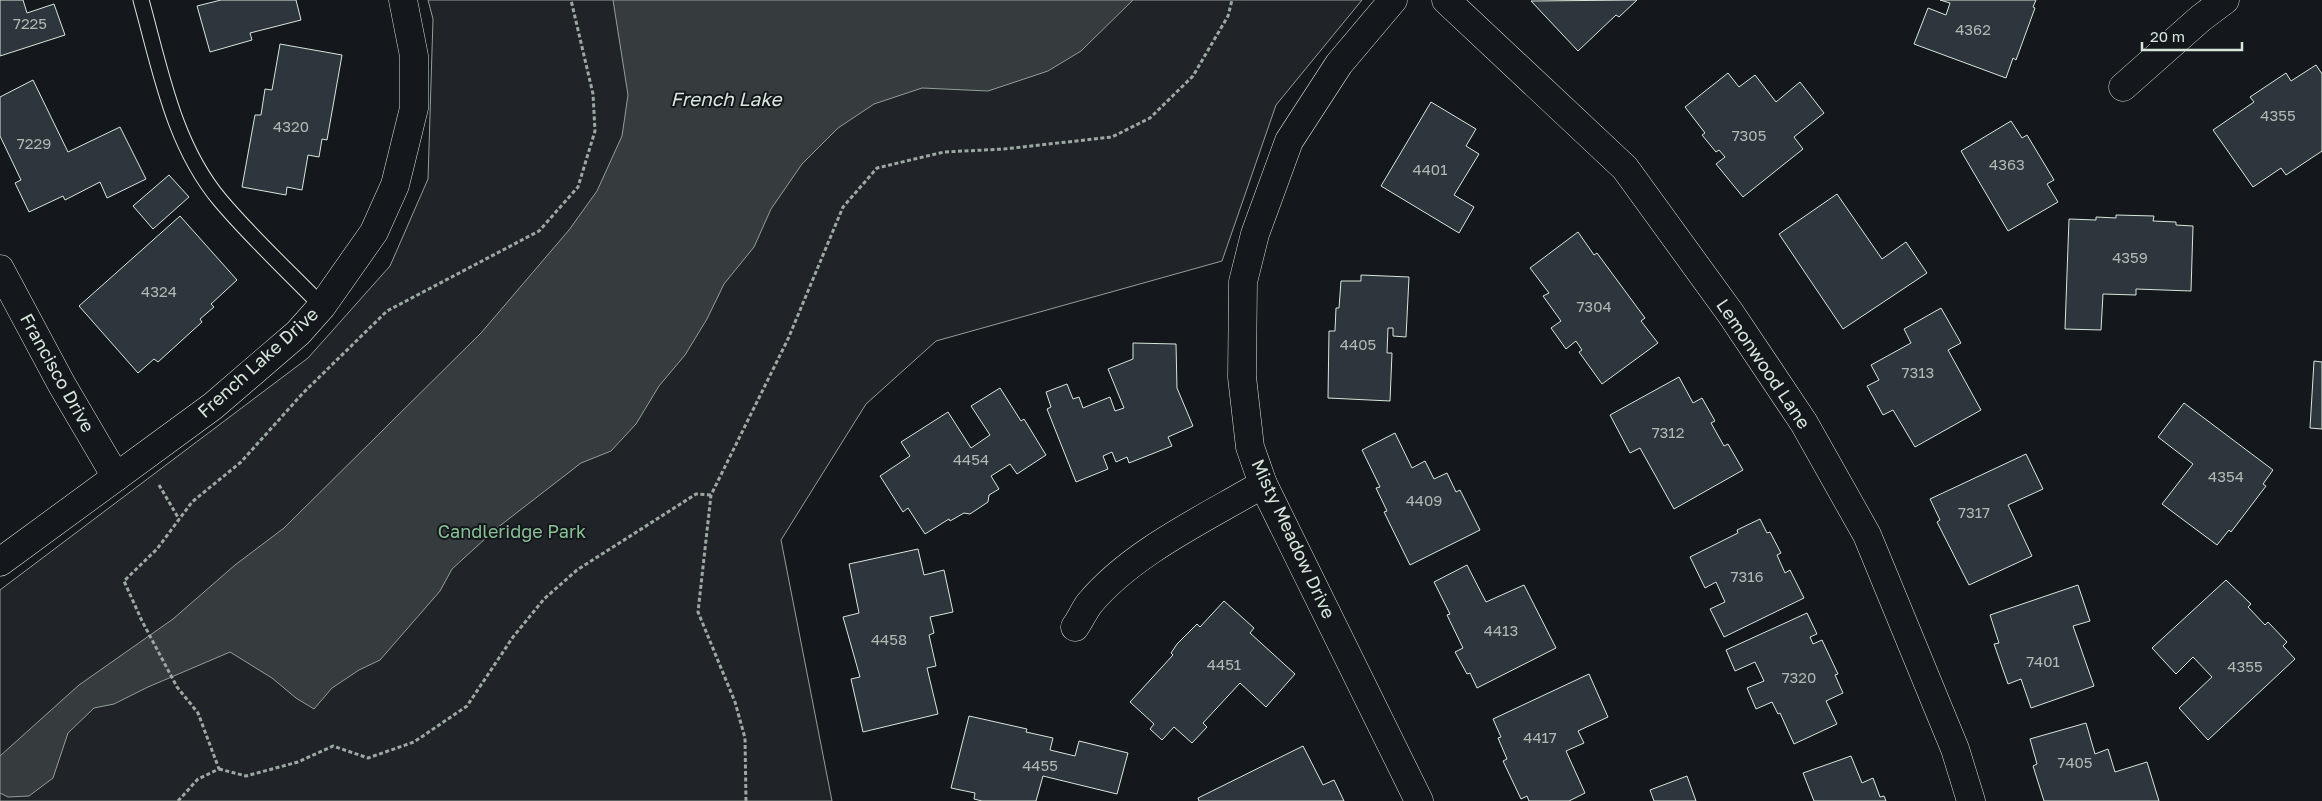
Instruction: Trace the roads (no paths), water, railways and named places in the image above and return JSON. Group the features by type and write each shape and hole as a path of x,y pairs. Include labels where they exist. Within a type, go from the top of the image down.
{"street":[{"name":"French Lake Drive","path":"0,562 213,406 298,333 322,306 374,232 395,185 414,108 414,56 403,0"},
{"name":"Misty Meadow Drive","path":"1393,0 1339,64 1289,141 1255,234 1243,282 1242,377 1250,447 1264,484 1419,801"},
{"name":"Lemonwood Lane","path":"1446,0 1625,168 1731,314 1804,423 1867,535 1955,749 1971,801"},
{"path":"2123,87 2201,18 2225,0"},
{"name":"Francisco Drive","path":"1,273 62,385 116,477"},
{"path":"1075,627 1090,604 1121,573 1158,547 1264,484"}],"lane":[{"path":"141,0 174,116 200,170 219,199 322,306"}],"water":[{"name":"French Lake","path":"613,0 1133,0 1081,51 1048,71 988,91 922,88 874,104 838,128 802,164 771,209 754,247 724,284 707,319 685,355 659,386 636,424 611,451 581,463 497,528 452,569 440,591 380,660 359,670 332,688 314,709 296,698 272,678 230,652 148,687 114,704 94,708 68,733 53,778 29,796 8,797 0,793 0,756 79,685 173,619 235,565 284,528 481,333 569,230 597,191 622,136 628,95"}],"park label":[{"name":"Candleridge Park","path":"512,532"}]}
